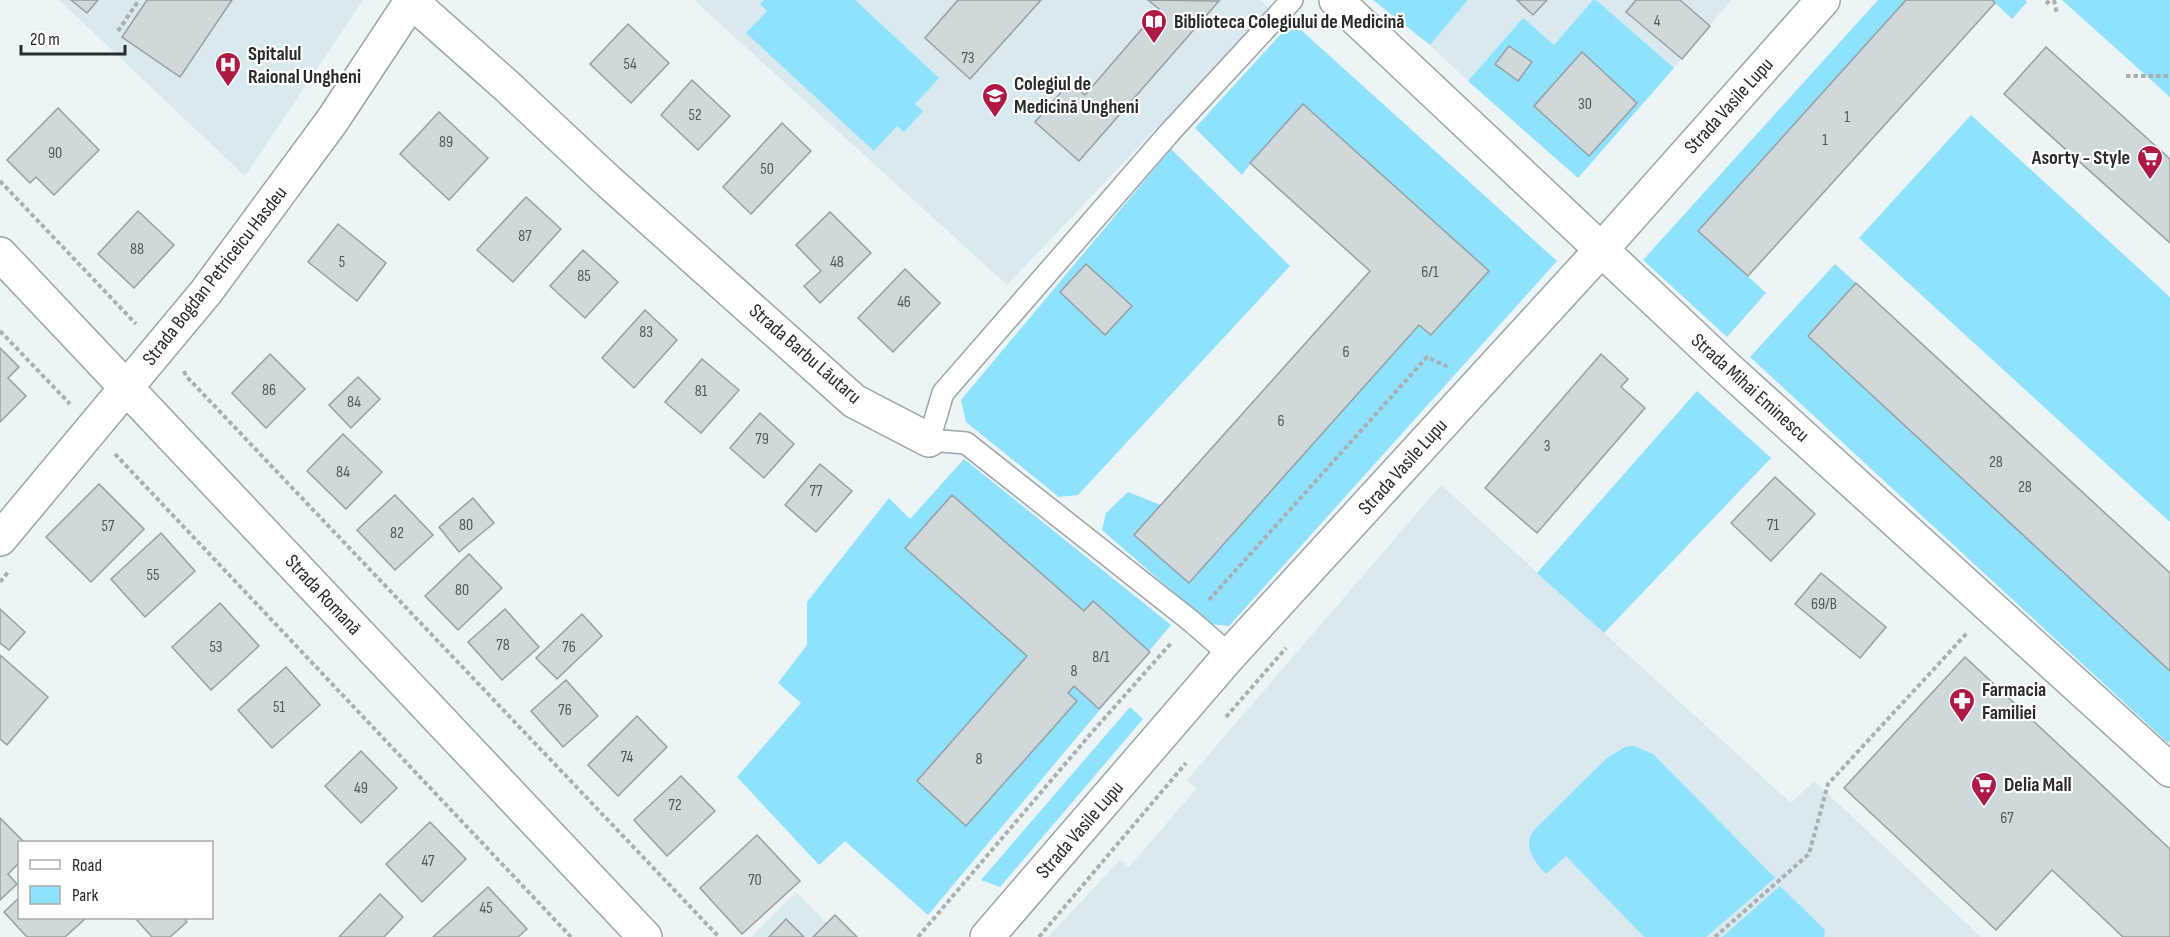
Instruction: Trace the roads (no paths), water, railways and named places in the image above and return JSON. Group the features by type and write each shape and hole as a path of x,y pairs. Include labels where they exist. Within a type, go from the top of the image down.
{"street":[{"name":"Strada Mihai Eminescu","path":"1336,0 1725,366 2170,771"},
{"name":"Strada Vasile Lupu","path":"987,937 1230,655 1601,250 1823,0"},
{"name":"Strada Barbu Lăutaru","path":"412,1 608,181 854,400 929,440"},
{"name":"Strada Bogdan Petriceicu Hasdeu","path":"0,539 206,292 332,121 412,1"},
{"name":"Strada Romană","path":"0,254 645,937"}],"lane":[{"path":"929,440 944,393 1171,131 1292,0"},
{"name":"Strada Barbu Lăutaru","path":"929,440 966,443 1191,621 1230,655"}],"place":[{"name":"Biblioteca Colegiului de Medicină","path":"1154,45"},
{"name":"Spitalul Raional Ungheni","path":"228,88"},
{"name":"Colegiul de Medicină Ungheni","path":"995,119"},
{"name":"Asorty - Style","path":"2150,181"},
{"name":"Farmacia Familiei","path":"1962,724"},
{"name":"Delia Mall","path":"1984,808"}]}
